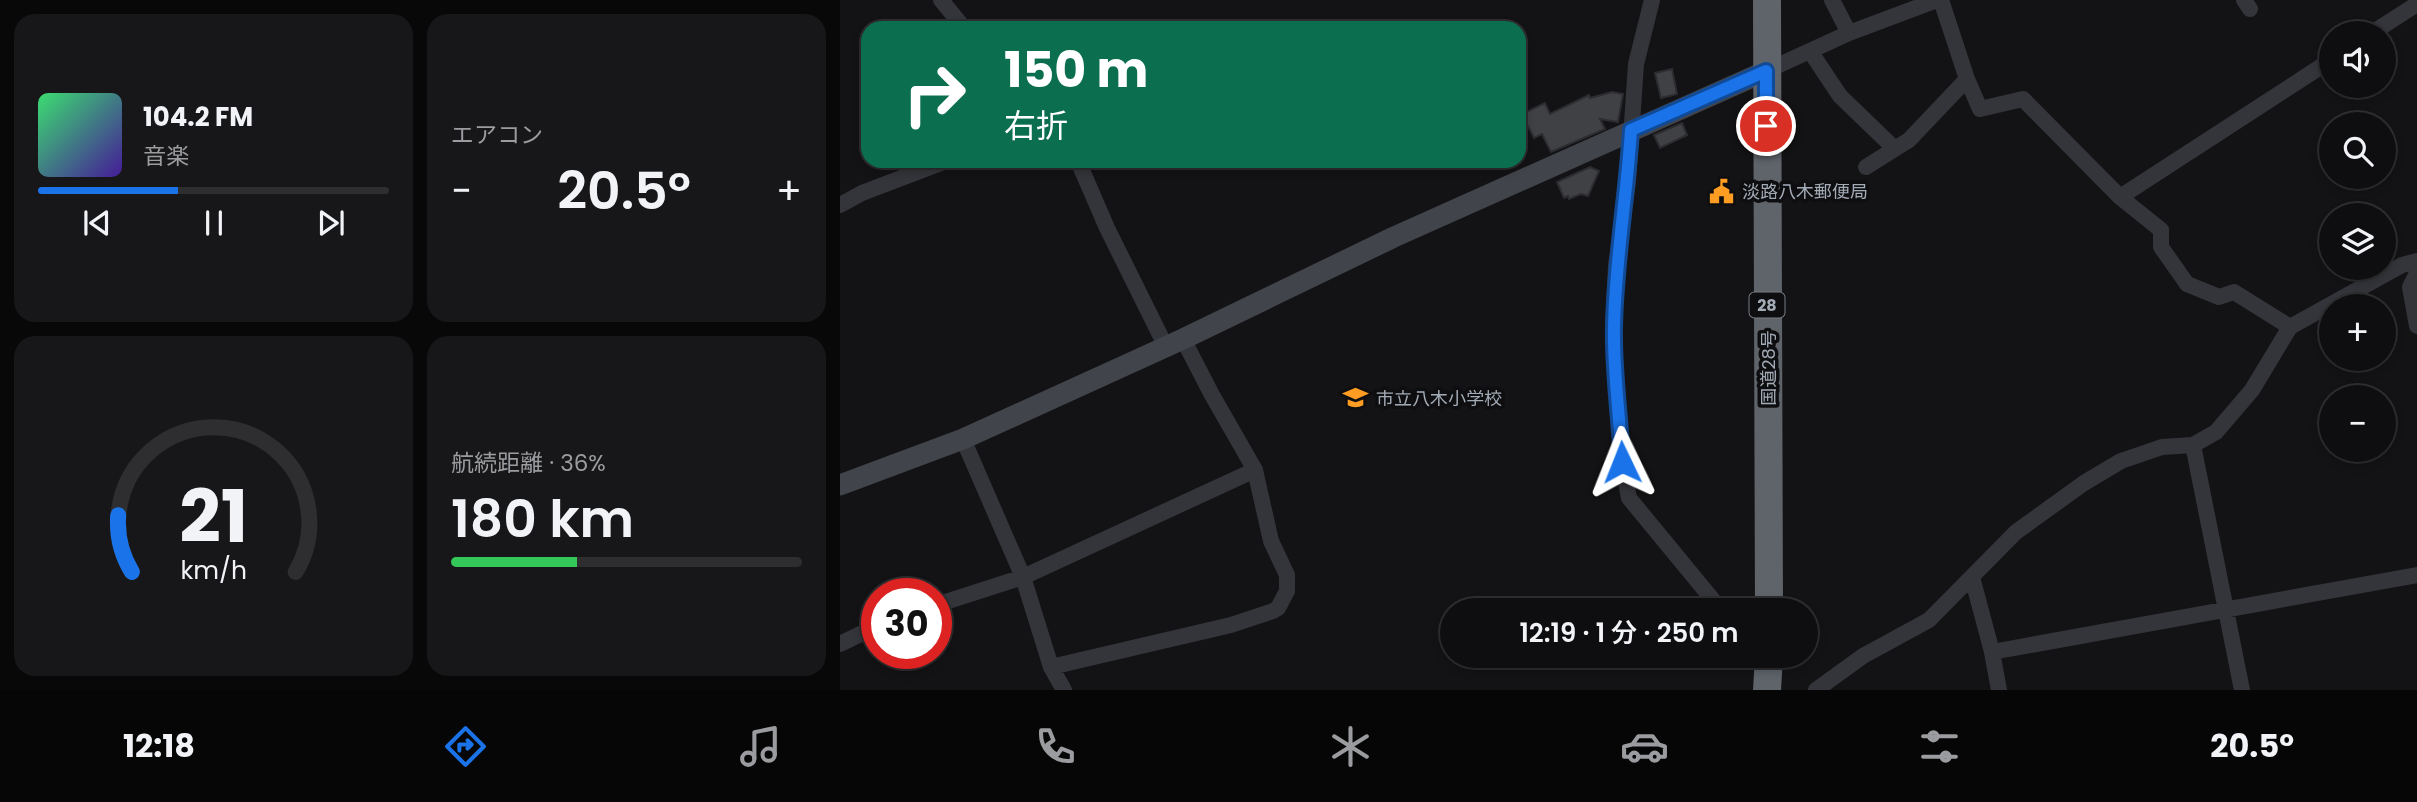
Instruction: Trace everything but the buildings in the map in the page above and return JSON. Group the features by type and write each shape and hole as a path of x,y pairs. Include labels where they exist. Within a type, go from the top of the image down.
{"highway":[{"name":"国道28号","path":"1767,0 1769,598"},
{"path":"1767,690 1768,668"}],"street":[{"path":"941,0 958,21"},
{"path":"1652,0 1636,64 1628,182 1616,265 1614,331 1622,462 1629,498 1711,598"},
{"path":"1832,0 1849,33"},
{"path":"840,485 963,439 1394,237 1631,130 1849,33 1939,0 1980,109 2023,99 2120,197 2161,230 2161,247 2187,284 2219,297 2234,292 2290,327"},
{"path":"2391,21 2417,4"},
{"path":"1810,51 1840,96 1895,149"},
{"path":"2120,197 2319,68"},
{"path":"1867,167 1909,140 1967,79"},
{"path":"840,205 862,193 928,168"},
{"path":"1051,667 1231,625 1278,608 1287,591 1287,575 1271,541 1255,470 1212,395 1174,342 1107,228 1081,168"},
{"path":"1816,690 1863,656 1928,620 2016,532 2084,483 2121,461 2162,447 2193,445 2216,432 2252,390 2290,327 2402,265 2417,261"},
{"path":"2417,272 2410,287 2417,326"},
{"path":"963,439 1023,577 1051,667 1063,690"},
{"path":"2193,445 2242,690"},
{"path":"952,600 1023,577 1255,470"},
{"path":"1992,652 2417,575"},
{"path":"1972,577 2000,690"},
{"path":"840,644 861,634"}],"place":[{"name":"淡路八木郵便局","path":"1722,191"},
{"name":"市立八木小学校","path":"1356,398"}],"route":[{"path":"1622,462 1614,331 1616,265 1628,182 1631,130 1766,71 1766,126"}]}
